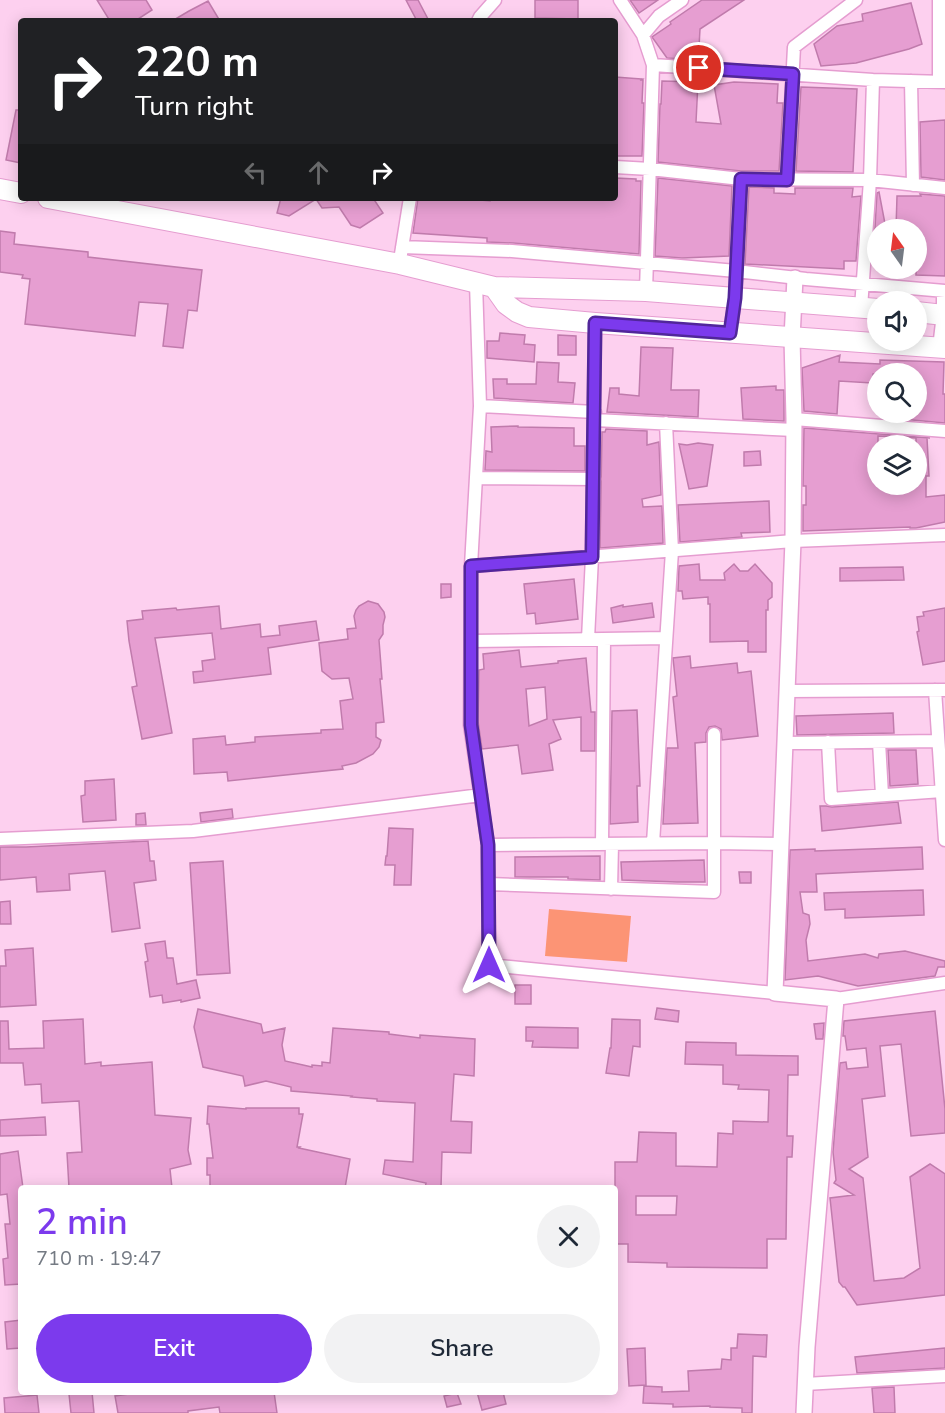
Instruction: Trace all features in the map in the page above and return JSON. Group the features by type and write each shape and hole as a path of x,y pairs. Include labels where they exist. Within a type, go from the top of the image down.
{"main road":[{"path":"0,189 18,192"},
{"path":"67,201 401,255 485,285 646,291 867,309"},
{"path":"485,285 516,312 530,317 942,348"},
{"path":"586,290 591,323"},
{"path":"927,313 944,314"}],"street":[{"path":"480,18 495,0"},
{"path":"620,0 643,35 652,65 646,291"},
{"path":"643,35 659,16 682,0"},
{"path":"787,180 794,47 856,0"},
{"path":"652,65 873,80 942,82 939,0"},
{"path":"867,302 862,284 870,180 873,80"},
{"path":"911,81 913,184"},
{"path":"618,168 650,169 741,179 870,180 945,188"},
{"path":"730,333 735,298 741,179"},
{"path":"410,201 401,255 512,251 944,291 942,348"},
{"path":"775,993 793,541 792,338 795,278"},
{"path":"485,285 471,566 471,725 488,845 489,965 836,999 945,982"},
{"path":"588,639 595,416 591,323"},
{"path":"480,406 666,423 794,424 945,431"},
{"path":"653,843 672,551 666,423"},
{"path":"476,477 594,479"},
{"path":"471,566 793,541 945,535"},
{"path":"471,641 666,638"},
{"path":"604,639 607,844 611,889"},
{"path":"788,691 940,690 938,741 943,764 945,840"},
{"path":"489,884 714,892 714,734"},
{"path":"785,743 938,741"},
{"path":"828,742 831,799 942,791"},
{"path":"879,742 882,795"},
{"path":"0,839 193,831 481,795"},
{"path":"488,845 781,844"},
{"path":"804,1413 807,1347 836,999"},
{"path":"805,1384 945,1376"}],"shaded area":[{"path":"549,909 631,916 627,962 545,956"}],"building":[{"path":"97,0 146,0 152,10 140,18 108,18"},
{"path":"406,0 418,0 427,18 415,18"},
{"path":"535,0 578,0 578,18 535,18"},
{"path":"630,0 658,0 639,13"},
{"path":"702,0 744,0 700,29 699,47 693,51 693,54 683,59 667,58 652,37"},
{"path":"208,1 218,18 177,18"},
{"path":"911,3 922,44 856,63 821,66 814,44 837,26 863,21 862,14"},
{"path":"618,77 643,80 642,156 618,156"},
{"path":"662,81 698,82 696,122 721,124 714,85 734,82 778,84 777,103 783,103 779,171 741,171 658,162"},
{"path":"801,87 857,89 853,172 796,171"},
{"path":"16,110 18,110 18,162 6,160"},
{"path":"945,120 945,180 921,177 920,122"},
{"path":"618,178 641,181 639,254 487,242 487,238 413,233 418,201 618,201"},
{"path":"658,178 732,186 729,256 682,258 655,256"},
{"path":"749,187 774,188 774,193 795,194 795,188 853,188 852,197 861,196 856,261 844,261 844,269 745,264"},
{"path":"879,192 884,219 875,219 877,193"},
{"path":"920,194 945,196 945,276 927,275 927,219 896,219 897,196 921,196"},
{"path":"280,201 313,201 289,216 277,213"},
{"path":"317,201 375,201 383,213 360,228 351,225 339,207 322,208"},
{"path":"0,231 15,233 14,244 88,252 88,257 202,270 197,311 188,310 183,348 163,346 168,304 139,302 135,336 25,324 30,279 22,278 23,275 0,272"},
{"path":"500,333 525,335 524,344 535,345 534,362 487,358 487,341 499,341"},
{"path":"558,335 576,336 576,355 558,355"},
{"path":"641,347 673,348 671,390 699,390 698,417 607,412 610,388 619,388 619,394 639,396"},
{"path":"840,355 839,362 867,363 867,383 839,381 837,414 804,411 802,368"},
{"path":"880,360 944,362 945,423 927,421 927,363 880,363"},
{"path":"537,362 559,363 558,382 575,383 573,403 494,398 493,379 507,379 507,384 536,384"},
{"path":"776,386 776,390 784,390 784,421 743,419 741,388"},
{"path":"491,427 574,428 574,446 585,446 585,471 485,470 486,451 492,452"},
{"path":"804,428 892,435 867,435 867,495 926,495 926,497 945,495 945,522 916,528 803,531 806,486 803,486"},
{"path":"606,429 647,431 647,445 659,442 661,495 642,499 643,507 662,506 663,543 600,548 602,432"},
{"path":"927,438 929,476 927,476"},
{"path":"679,444 713,445 707,486 689,489"},
{"path":"760,451 761,465 744,466 744,452"},
{"path":"769,501 770,532 741,533 742,537 680,542 678,505"},
{"path":"699,564 700,580 725,580 724,573 734,564 740,571 748,571 755,564 772,583 772,597 768,600 768,610 766,610 766,652 748,652 748,641 710,642 708,597 683,599 682,591 678,591 679,566"},
{"path":"903,567 904,580 840,581 840,568"},
{"path":"574,579 578,619 536,624 535,613 527,614 524,584"},
{"path":"441,584 451,584 451,597 441,598"},
{"path":"368,601 378,604 385,617 383,634 379,640 384,722 376,723 376,737 381,740 373,754 356,763 342,766 343,769 228,781 227,772 194,774 193,739 225,736 226,745 255,742 255,737 321,733 321,730 343,729 340,701 353,699 349,678 332,679 322,671 319,643 348,639 347,629 356,628 354,616 356,610"},
{"path":"652,603 654,617 613,623 611,608"},
{"path":"219,606 221,629 260,624 261,637 280,635 279,626 316,621 319,640 268,648 271,674 194,683 193,672 203,671 202,661 215,659 212,633 155,638 172,733 142,739 132,687 137,686 127,621 143,619 142,611"},
{"path":"945,608 945,661 923,665 917,632 919,631 917,617 924,616 923,612"},
{"path":"519,650 521,667 586,658 591,712 595,712 595,751 581,751 581,717 553,720 561,739 549,744 553,770 522,774 518,745 482,749 478,721 479,670 484,669 483,654","holes":["545,687 547,719 529,726 526,689"]},
{"path":"690,656 691,668 737,663 738,673 751,671 758,736 722,740 721,729 715,726 709,727 706,742 695,743 698,823 663,824 667,748 678,748 673,697 677,696 673,658"},
{"path":"637,710 640,786 637,786 638,822 610,824 612,711"},
{"path":"893,713 894,733 797,735 796,716"},
{"path":"888,750 916,750 918,784 890,786"},
{"path":"114,779 116,820 83,822 81,796 85,795 85,781"},
{"path":"898,802 901,823 822,831 820,806"},
{"path":"232,809 233,818 201,822 200,813"},
{"path":"145,813 146,825 136,825 136,814"},
{"path":"389,828 413,829 411,885 394,885 395,865 385,865"},
{"path":"148,841 150,861 154,861 156,880 134,883 140,928 112,932 105,871 69,874 70,890 37,892 36,877 0,880 0,847"},
{"path":"922,847 923,869 816,874 817,892 800,892 803,913 809,915 810,924 806,940 808,961 865,954 878,958 879,954 905,951 945,961 945,967 938,967 935,976 858,986 818,976 785,980 790,850"},
{"path":"600,856 600,880 568,879 568,877 515,877 515,857"},
{"path":"704,860 705,882 622,880 621,862"},
{"path":"223,861 230,973 197,975 190,863"},
{"path":"739,872 751,872 751,883 740,883"},
{"path":"923,890 924,915 845,918 845,909 825,910 824,893"},
{"path":"10,901 11,924 0,924 0,902"},
{"path":"165,941 167,958 173,958 177,984 196,980 200,998 163,1003 162,995 150,997 145,944"},
{"path":"33,948 36,1005 0,1007 0,966 6,966 5,950"},
{"path":"515,985 531,985 531,1004 515,1004"},
{"path":"657,1008 679,1011 678,1022 655,1019"},
{"path":"198,1009 261,1024 263,1033 285,1028 282,1045 285,1061 312,1067 312,1065 322,1066 322,1062 330,1063 333,1028 389,1032 389,1034 420,1038 420,1035 475,1039 474,1076 454,1074 451,1121 472,1122 471,1153 442,1152 441,1185 426,1185 426,1183 383,1174 385,1160 413,1162 415,1103 291,1091 291,1087 266,1081 245,1086 243,1076 203,1067 194,1027"},
{"path":"935,1011 945,1109 945,1133 911,1136 901,1044 880,1046 885,1096 862,1099 868,1157 849,1169 863,1178 874,1281 904,1278 920,1268 910,1177 930,1164 945,1174 945,1295 857,1305 839,1282 830,1198 854,1195 834,1183 836,1180 833,1152 840,1063 846,1062 847,1069 868,1067 866,1048 847,1050 845,1036 843,1036 844,1021"},
{"path":"83,1019 85,1064 101,1062 101,1066 152,1062 155,1115 191,1118 188,1150 191,1164 170,1169 172,1185 69,1185 67,1153 82,1152 79,1101 42,1103 41,1084 25,1085 23,1063 0,1063 0,1021 8,1021 9,1049 44,1048 43,1021"},
{"path":"612,1019 640,1020 640,1047 633,1046 629,1076 606,1073 611,1048"},
{"path":"824,1023 823,1039 816,1039 814,1024"},
{"path":"526,1027 578,1028 578,1048 532,1047 533,1041 526,1041"},
{"path":"686,1042 736,1043 736,1055 798,1056 798,1075 788,1075 787,1136 793,1136 792,1157 787,1157 786,1239 767,1239 767,1268 667,1267 667,1263 628,1262 628,1244 618,1244 618,1185 615,1185 615,1162 637,1162 639,1132 676,1133 676,1166 717,1167 718,1133 733,1134 733,1121 768,1122 769,1090 738,1089 739,1085 723,1084 723,1065 685,1064","holes":["636,1196 677,1196 676,1215 636,1215"]},
{"path":"208,1106 246,1109 299,1108 299,1114 303,1114 297,1147 350,1159 346,1185 210,1185 210,1175 207,1175 207,1158 213,1158 209,1124 207,1124"},
{"path":"45,1117 46,1135 0,1136 0,1120"},
{"path":"18,1151 23,1185 18,1185 18,1284 5,1285 3,1259 8,1258 5,1224 10,1224 7,1194 0,1195 0,1154"},
{"path":"18,1320 18,1348 7,1349 5,1322"},
{"path":"738,1334 767,1335 766,1357 753,1356 752,1413 742,1413 742,1408 673,1407 673,1404 643,1403 644,1386 662,1387 662,1392 689,1391 688,1371 721,1369 722,1359 731,1360 731,1348 737,1348"},
{"path":"645,1348 646,1385 629,1386 627,1349"},
{"path":"945,1348 945,1368 857,1373 855,1357"},
{"path":"894,1387 895,1413 874,1413 872,1388"},
{"path":"37,1395 39,1413 5,1413 4,1398"},
{"path":"69,1395 92,1395 94,1413 71,1413"},
{"path":"274,1395 277,1413 220,1413 219,1407 188,1411 188,1413 118,1413 115,1396"},
{"path":"458,1395 461,1404 447,1407 444,1396"},
{"path":"478,1395 504,1395 506,1404 482,1410"}],"route":[{"path":"489,965 488,845 471,725 471,566 592,557 595,323 730,333 735,298 741,179 787,180 793,74 699,68"}]}
